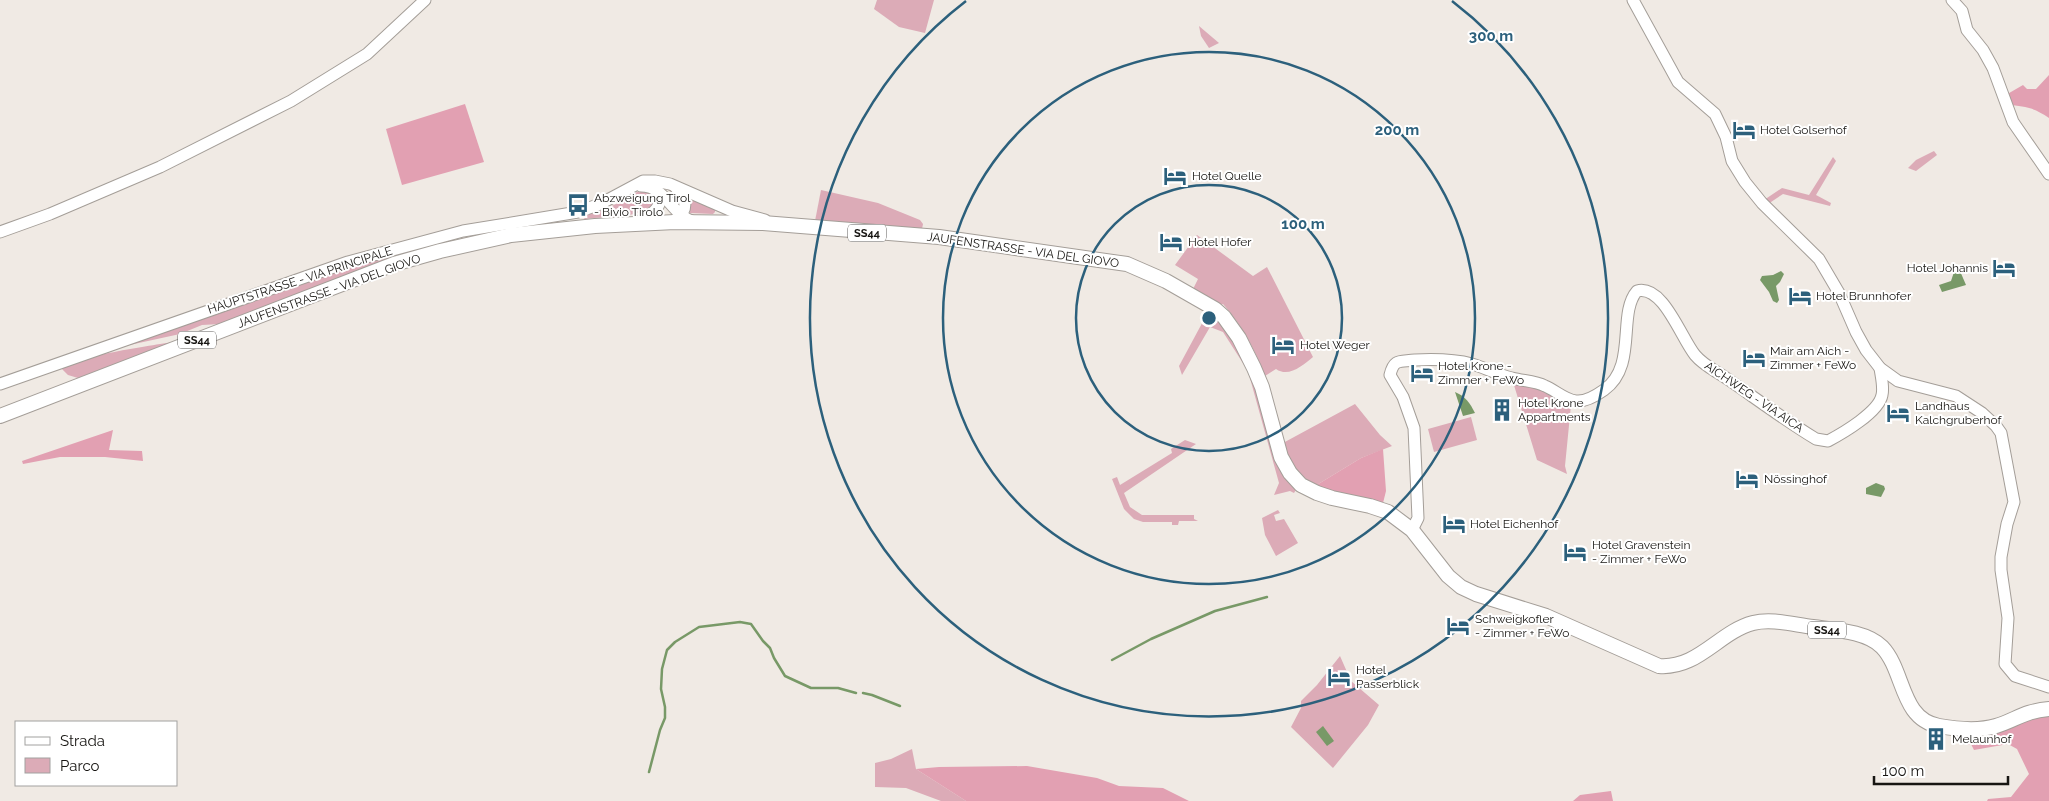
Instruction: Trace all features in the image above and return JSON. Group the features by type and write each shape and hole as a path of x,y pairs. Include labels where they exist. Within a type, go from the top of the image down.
{"main road":[{"name":"JAUFENSTRASSE - VIA DEL GIOVO","path":"0,416 394,264 440,251 503,237 638,222 763,223 939,237 1126,264 1166,281 1214,309 1224,317 1239,338 1262,387 1281,457 1290,473 1301,485 1332,498 1388,512 1412,530 1448,576 1460,587 1476,594 1546,616 1659,666 1686,663 1743,627 1762,621 1858,635 1881,647 1891,661 1910,706 1927,723 1965,728 1986,728 1997,726 2032,711 2049,709"}],"street":[{"path":"0,232 58,211 160,167 291,101 367,54 425,0"},
{"path":"1632,0 1678,82 1715,114 1726,137 1732,161 1745,182 1761,202 1819,259 1839,293 1866,350 1880,368 1898,381 1956,396 1982,413 2001,433 2014,502 2005,532 2001,557 2008,618 2005,664 2016,676 2049,687"},
{"path":"1952,0 1962,11 1968,30 1983,50 1993,68 2013,122 2049,174"},
{"name":"HAUPTSTRASSE - VIA PRINCIPALE","path":"0,384 348,262 463,231 578,212 600,204 637,183 649,180 670,184 732,211 809,228"},
{"path":"667,222 681,216 684,211 685,200 678,190 670,184"},
{"path":"632,187 648,186 654,188 662,194 681,216 695,222"},
{"path":"638,222 655,213 658,208 659,196 654,188"},
{"name":"AICHWEG - VIA AICA","path":"1412,530 1418,518 1414,428 1403,397 1390,376 1392,366 1398,361 1448,359 1475,364 1512,378 1545,386 1570,400 1583,400 1606,389 1620,368 1627,343 1632,299 1637,292 1642,290 1652,292 1663,302 1679,331 1699,360 1816,439 1828,441 1845,432 1864,418 1879,402 1882,396 1880,368"}],"green space":[{"path":"877,0 934,0 925,33 899,27 874,9"},
{"path":"1199,26 1219,43 1209,48 1201,36"},
{"path":"1934,151 1937,155 1916,171 1908,168 1916,160"},
{"path":"1833,157 1836,161 1816,195 1831,203 1830,206 1783,194 1765,206 1761,202 1782,188 1809,195"},
{"path":"641,190 653,194 655,204 648,209 632,215 585,219 581,216 591,213 597,215 599,212"},
{"path":"821,190 878,203 920,220 923,224 922,229 815,221"},
{"path":"690,199 715,210 715,212 713,214 690,213"},
{"path":"1197,235 1253,276 1267,267 1313,357 1305,364 1291,371 1286,372 1276,369 1265,376 1247,338 1230,312 1223,304 1221,305 1193,289 1198,279 1175,265"},
{"path":"401,252 402,254 220,324 202,325 180,334 102,351 363,262"},
{"path":"1207,314 1215,317 1230,334 1253,378 1278,467 1297,488 1294,493 1290,491 1274,495 1279,483 1248,371 1223,332 1210,327 1182,375 1179,366"},
{"path":"173,342 78,378 68,375 62,369 80,360 95,356"},
{"path":"1513,382 1542,388 1571,405 1565,466 1567,474 1537,460"},
{"path":"1355,404 1380,435 1392,446 1361,458 1315,486 1295,467 1288,457 1283,443"},
{"path":"1471,417 1477,440 1434,452 1428,429"},
{"path":"1185,440 1196,444 1124,493 1130,507 1142,515 1194,515 1194,519 1198,521 1179,521 1178,525 1172,525 1172,522 1143,522 1134,519 1124,509 1112,479 1117,477 1120,485 1172,453 1171,449"},
{"path":"1278,510 1280,513 1274,515 1276,521 1284,519 1298,543 1276,556 1265,535 1262,518"},
{"path":"1340,656 1351,681 1379,705 1368,725 1333,768 1291,727 1301,708 1301,701 1317,685"},
{"path":"912,749 916,769 966,801 941,801 906,788 875,787 875,763 891,759"}],"shaded area":[{"path":"2049,75 2049,118 2030,108 2008,105 2004,96 2023,85 2027,89 2036,89"},
{"path":"465,104 484,162 402,185 386,129"},
{"path":"1955,269 1960,271 1966,285 1942,292 1939,285 1951,281"},
{"path":"1781,271 1784,274 1776,286 1779,300 1777,303 1773,301 1760,280 1762,276 1773,275"},
{"path":"1455,392 1467,400 1475,413 1463,416"},
{"path":"113,430 109,450 142,451 143,461 105,457 60,457 23,464 22,461"},
{"path":"1383,449 1386,491 1383,503 1315,486 1361,458"},
{"path":"1876,483 1884,486 1885,489 1881,497 1866,494 1866,488"},
{"path":"2049,709 2049,801 1987,801 1988,799 2011,797 2029,774 2017,749 2008,744 1974,750 1971,744 1966,745 1969,733"},
{"path":"1323,726 1334,741 1327,746 1316,732"},
{"path":"1027,766 1097,778 1119,786 1163,788 1189,801 966,801 916,769"},
{"path":"1611,791 1613,801 1573,801 1580,795"}],"waterway":[{"path":"1112,660 1151,639 1215,611 1267,597"},
{"path":"649,772 665,718 665,707 661,689 662,669 667,650 675,642 699,627 740,622 751,624 770,648 785,676 811,688 838,688 856,693"},
{"path":"863,693 900,706"}],"place":[{"name":"Hotel Golserhof","path":"1744,130"},
{"name":"Hotel Quelle","path":"1175,176"},
{"name":"Abzweigung Tirol - Bivio Tirolo","path":"578,205"},
{"name":"Hotel Hofer","path":"1171,242"},
{"name":"Hotel Johannis","path":"2004,268"},
{"name":"Hotel Brunnhofer","path":"1800,296"},
{"name":"Hotel Weger","path":"1283,345"},
{"name":"Mair am Aich - Zimmer + FeWo","path":"1754,358"},
{"name":"Hotel Krone - Zimmer + FeWo","path":"1422,373"},
{"name":"Hotel Krone Appartments","path":"1502,410"},
{"name":"Landhaus Kalchgruberhof","path":"1898,413"},
{"name":"Nössinghof","path":"1747,479"},
{"name":"Hotel Eichenhof","path":"1454,524"},
{"name":"Hotel Gravenstein - Zimmer + FeWo","path":"1575,552"},
{"name":"Schweigkofler - Zimmer + FeWo","path":"1458,626"},
{"name":"Hotel Passerblick","path":"1339,677"},
{"name":"Melaunhof","path":"1936,739"}]}
